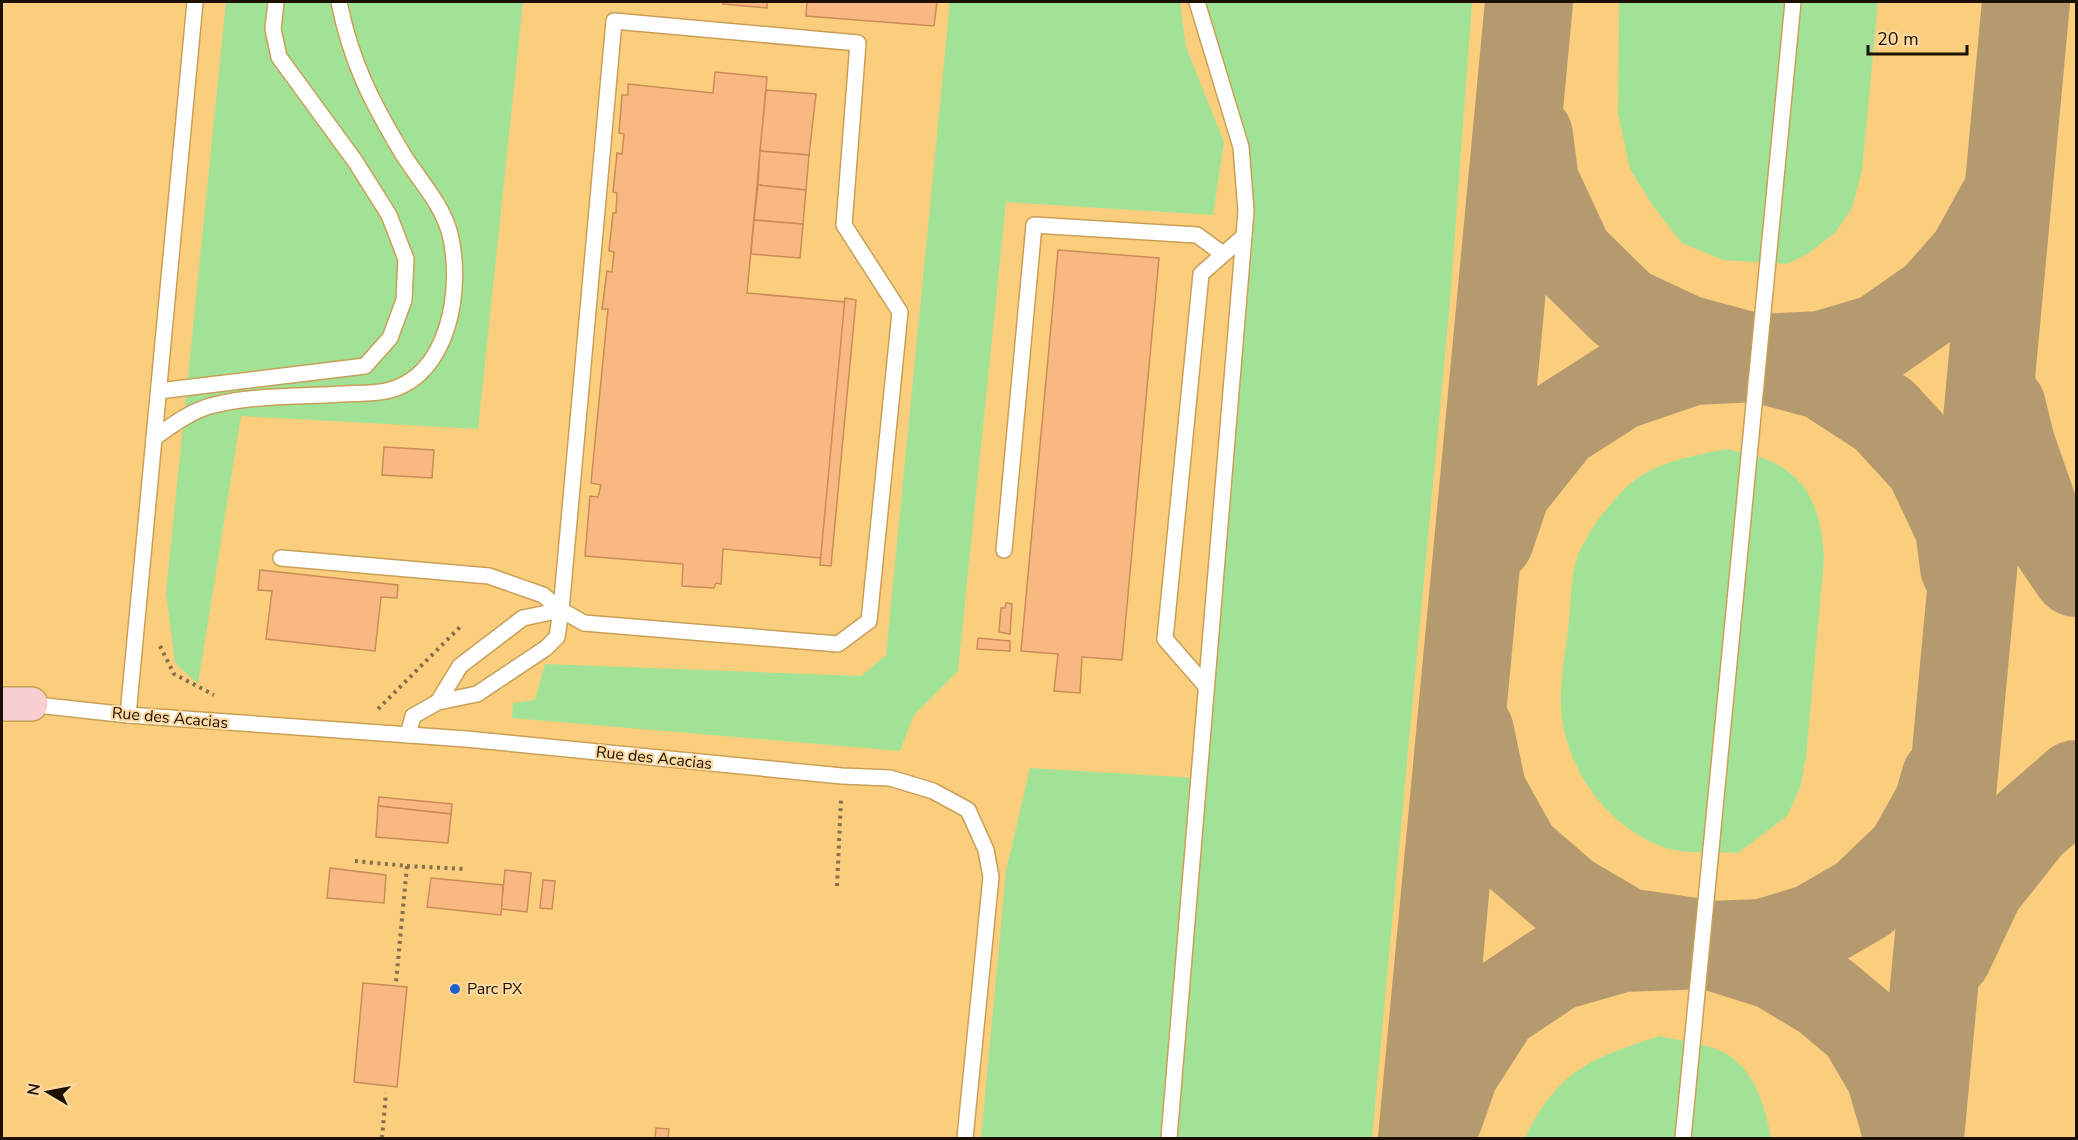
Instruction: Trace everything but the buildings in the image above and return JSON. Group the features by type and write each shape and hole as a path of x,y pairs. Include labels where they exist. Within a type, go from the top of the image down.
{"lane":[{"path":"128,715 195,2"},
{"path":"159,391 364,366 390,339 404,300 406,259 389,215 355,161 279,57 273,29 276,2"},
{"path":"154,438 175,422 212,405 249,400 387,391 419,376 434,355 447,326 454,295 454,268 449,234 437,205 404,156 358,73 339,2"},
{"path":"1168,1138 1246,211 1241,147 1197,2"},
{"path":"1683,1138 1793,2"},
{"path":"281,558 489,576 543,595 561,610 584,623 838,644 869,621 900,312 844,225 858,43 614,21 561,610 557,637 546,648 477,694 438,702 413,716 408,735"},
{"path":"1004,550 1034,225 1197,236 1223,254"},
{"path":"1206,686 1165,639 1201,274 1244,236"},
{"path":"438,702 460,666 523,618 561,610"},
{"name":"Rue des Acacias","path":"12,702 128,715 408,735 842,776 890,778 933,791 968,810 986,850 990,877 965,1138"}],"path":[{"path":"375,712 462,625"},
{"path":"156,639 174,674 206,693 224,697"},
{"path":"837,886 842,776"},
{"path":"356,861 466,869"},
{"path":"396,982 407,866"},
{"path":"382,1138 386,1093"}],"shaded area":[{"path":"2,2 2076,2 2076,1138 2,1138"}],"green space":[{"path":"226,2 523,2 478,429 241,416 198,684 175,663 166,593"},
{"path":"950,2 1180,2 1186,47 1224,142 1213,215 1006,202 958,671 914,715 900,751 512,718 513,703 535,700 545,664 861,676 886,655"},
{"path":"1197,2 1472,2 1450,301 1372,1138 981,1138 1006,871 1030,768 1198,778 1244,236 1241,147"},
{"path":"1619,2 1878,2 1862,170 1852,208 1836,232 1809,253 1787,264 1723,260 1682,243 1653,206 1630,169 1618,114"},
{"path":"1727,449 1765,459 1789,472 1807,492 1818,517 1824,559 1806,757 1800,788 1787,816 1738,853 1682,851 1666,848 1645,839 1608,811 1592,793 1570,752 1564,729 1561,697 1572,584 1577,558 1587,538 1614,500 1630,484 1640,476 1663,465"},
{"path":"1660,1036 1708,1046 1734,1059 1751,1078 1757,1089 1771,1138 1525,1138 1550,1096 1579,1070 1614,1052"}],"taxiway":[{"path":"1422,1138 1529,2"},
{"path":"1920,1138 2026,2"},
{"path":"1529,136 1535,182 1570,257 1624,310 1686,339 1824,376 1884,415 1929,464 1959,528 1964,567"},
{"path":"1490,539 1507,489 1558,425 1619,386 1692,361 1822,355 1879,338 1935,299 1972,257 2004,199"},
{"path":"2002,407 2011,444 2035,513 2076,573"},
{"path":"1470,732 1483,793 1517,854 1568,898 1626,932 1702,943 1775,966 1825,996 1862,1027 1890,1075 1908,1138"},
{"path":"1440,1114 1455,1071 1496,1007 1556,967 1622,948 1763,943 1813,928 1863,899 1910,854 1938,804 1945,779"},
{"path":"1948,955 1980,887 2030,824 2076,784"}],"place":[{"name":"Parc PX","path":"455,989"}]}
